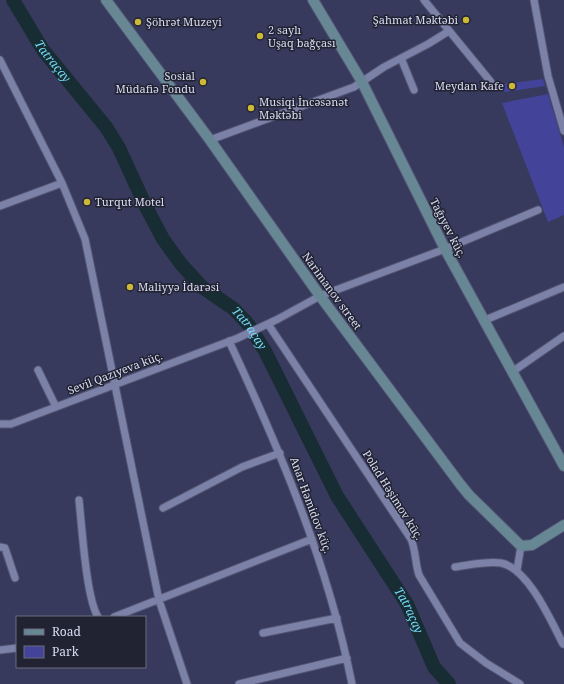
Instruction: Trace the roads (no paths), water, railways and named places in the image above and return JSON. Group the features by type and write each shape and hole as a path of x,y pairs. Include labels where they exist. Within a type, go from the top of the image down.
{"street":[{"name":"Narimanov street","path":"106,0 210,140 320,296 464,490 521,546"},
{"name":"Tağıyev küç.","path":"313,0 362,82 445,248 564,466"},
{"path":"424,0 491,82"},
{"path":"534,0 548,76 564,131"},
{"path":"210,140 344,92 401,58 436,40 448,31"},
{"path":"401,58 414,90"},
{"path":"0,60 74,209 89,255 159,600 188,684"},
{"path":"0,206 62,183"},
{"path":"265,325 320,296 445,248 493,227 538,210"},
{"path":"483,320 564,287"},
{"name":"Sevil Qazıyeva küç.","path":"0,424 11,424 238,338 265,325"},
{"name":"Polad Həşimov küç.","path":"265,325 411,539 419,575 454,636 468,650 520,684"},
{"path":"512,372 564,336"},
{"name":"Anar Həmidov küç.","path":"229,341 280,453 312,539 337,618 352,684"},
{"path":"38,370 56,407"},
{"path":"163,508 242,468 280,453"},
{"path":"80,500 88,573 93,602 98,616"},
{"path":"517,570 521,546 532,545 564,525"},
{"path":"117,616 312,539"},
{"path":"0,547 5,548 15,578"},
{"path":"455,567 485,563 500,563 517,570 541,602 563,644"},
{"path":"263,633 337,618"},
{"path":"0,650 16,648"},
{"path":"239,684 347,658"}],"waterway":[{"name":"Tatraçay","path":"13,0 43,50 106,127 119,148 146,207 163,239 181,264 202,287 234,309 248,324 265,351 337,496 407,604 434,667 449,684"}],"place":[{"name":"Şahmat Məktəbi","path":"466,20"},
{"name":"Şöhrət Muzeyi","path":"138,22"},
{"name":"2 saylı Uşaq bağçası","path":"260,36"},
{"name":"Sosial Müdafiə Fondu","path":"203,82"},
{"name":"Meydan Kafe","path":"512,86"},
{"name":"Musiqi İncəsənət Məktəbi","path":"251,108"},
{"name":"Turqut Motel","path":"87,202"},
{"name":"Maliyyə İdarəsi","path":"130,287"}]}
